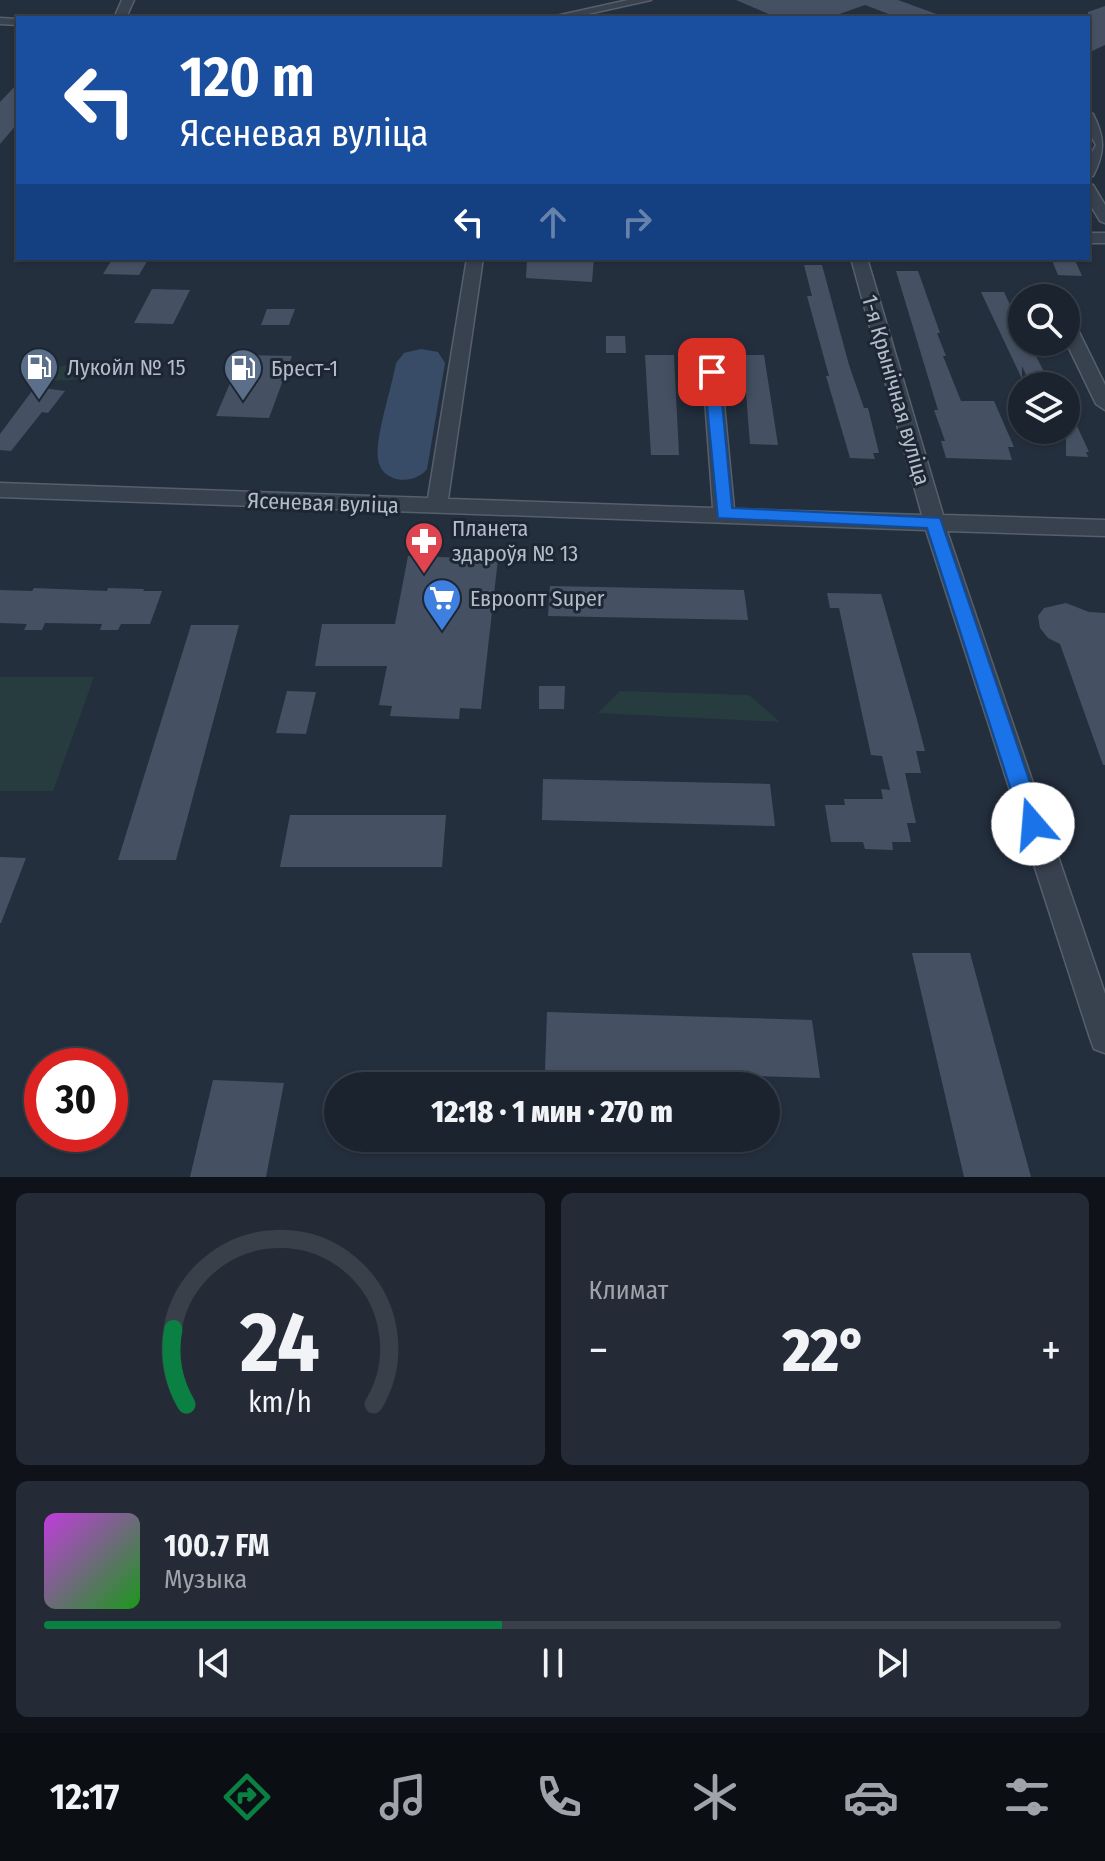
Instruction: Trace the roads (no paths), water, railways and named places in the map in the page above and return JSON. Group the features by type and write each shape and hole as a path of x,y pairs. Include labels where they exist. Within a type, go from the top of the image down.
{"street":[{"path":"577,16 601,14 645,0"},
{"path":"1090,121 1103,145 1090,169"},
{"path":"1090,192 1105,218"},
{"path":"437,506 475,260"},
{"name":"1-я Крынічная вуліца","path":"860,260 934,522"},
{"path":"1080,353 1105,404"},
{"path":"712,372 724,514"},
{"name":"Ясеневая вуліца","path":"0,490 314,504 724,514 1105,528"},
{"path":"934,522 1105,1038"}],"water":[{"path":"421,349 438,352 445,363 427,469 414,478 399,479 391,477 380,467 379,438 396,363 404,353"}],"place":[{"name":"Лукойл № 15","path":"39,401"},
{"name":"Брест-1","path":"243,402"},
{"name":"Планета здароўя № 13","path":"424,575"},
{"name":"Евроопт Super","path":"442,632"}]}
